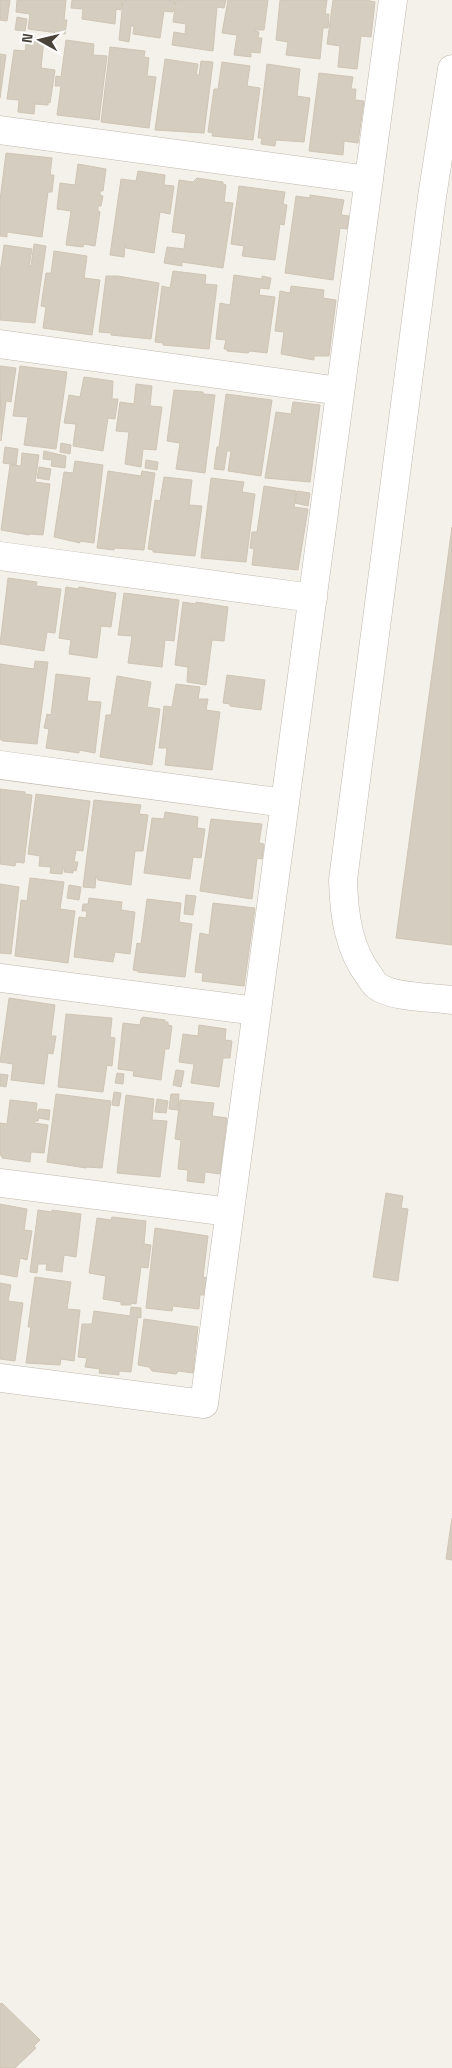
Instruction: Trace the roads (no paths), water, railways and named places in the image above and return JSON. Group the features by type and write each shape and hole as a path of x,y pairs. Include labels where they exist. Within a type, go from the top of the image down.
{"lane":[{"path":"0,1378 204,1404 393,0"},
{"path":"452,69 431,207 343,880 344,912 352,944 365,971 376,986 393,993 452,1000"},
{"path":"0,130 369,180"},
{"path":"0,344 340,391"},
{"path":"0,556 313,598"},
{"path":"0,764 285,803"},
{"path":"0,978 257,1011"},
{"path":"0,1183 230,1212"}]}
